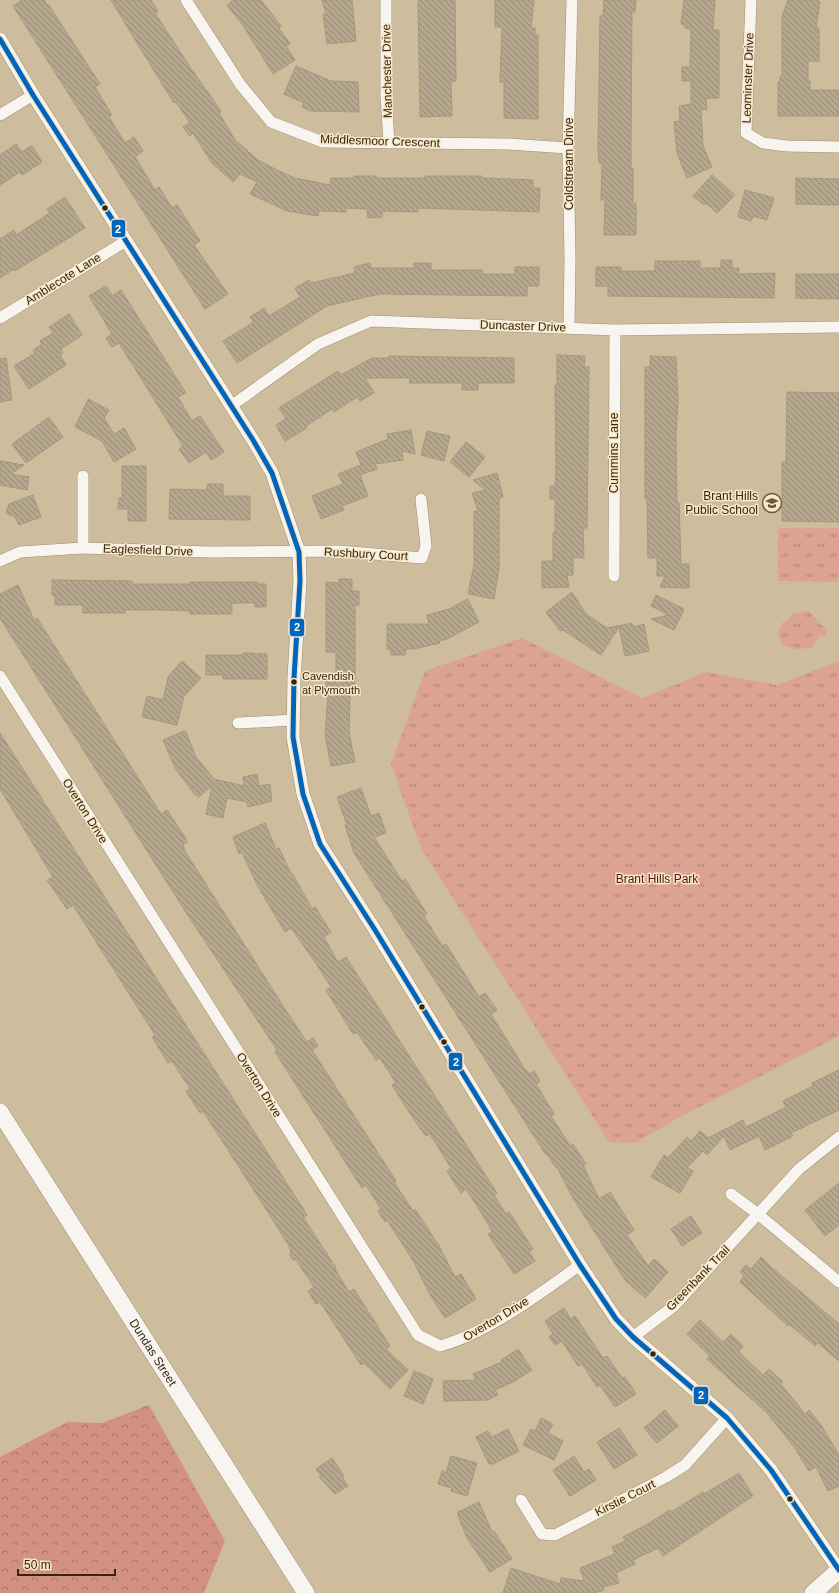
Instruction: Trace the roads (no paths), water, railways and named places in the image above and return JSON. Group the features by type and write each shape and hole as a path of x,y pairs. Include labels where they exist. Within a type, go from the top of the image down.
{"main road":[{"name":"Dundas Street","path":"0,1112 306,1593"},
{"path":"813,1593 839,1570"}],"street":[{"name":"Middlesmoor Crescent","path":"186,0 240,84 271,122 323,142 507,144 568,148"},
{"name":"Manchester Drive","path":"386,0 386,96 389,143"},
{"name":"Coldstream Drive","path":"569,328 570,258 568,148 572,0"},
{"name":"Leominster Drive","path":"751,0 746,133 763,143 787,146 839,147"},
{"path":"0,39 32,95 231,406 272,473 299,552 300,581 294,737 303,794 320,844 375,930 580,1265 616,1319 633,1337 727,1418 771,1470 839,1570"},
{"path":"0,115 32,95"},
{"name":"Amblecote Lane","path":"0,318 126,241"},
{"name":"Duncaster Drive","path":"231,406 318,344 371,321 615,330 839,327"},
{"name":"Cummins Lane","path":"614,576 615,330"},
{"path":"82,476 83,548"},
{"name":"Rushbury Court","path":"299,552 353,552 422,558 426,546 421,499"},
{"name":"Eaglesfield Drive","path":"0,561 20,552 83,548 211,552 299,552"},
{"name":"Overton Drive","path":"0,676 418,1335 440,1346 458,1341 480,1330 538,1294 580,1265"},
{"path":"238,723 294,720"},
{"name":"Greenbank Trail","path":"633,1337 674,1306 799,1169 839,1137"},
{"path":"731,1194 758,1214 839,1282"},
{"name":"Kirstie Court","path":"521,1500 542,1534 555,1535 666,1477 685,1465 727,1418"}],"place":[{"name":"Brant Hills Public School","path":"772,503"},
{"name":"Cavendish at Plymouth","path":"294,682"}],"park label":[{"name":"Brant Hills Park","path":"657,879"}]}
